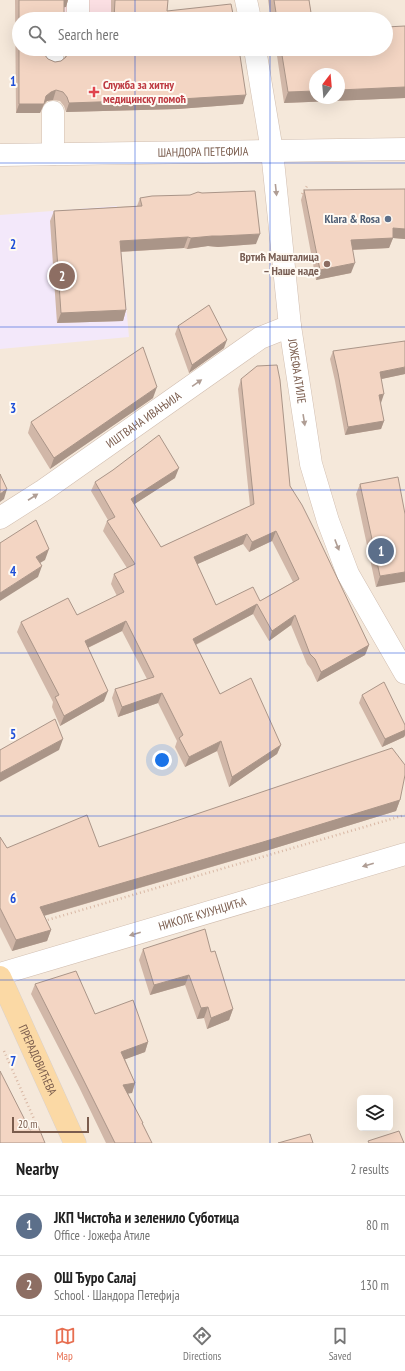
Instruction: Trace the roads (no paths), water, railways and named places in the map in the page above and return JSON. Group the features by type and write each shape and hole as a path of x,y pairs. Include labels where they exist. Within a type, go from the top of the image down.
{"main road":[{"name":"ПРЕРАДОВИЋЕВА","path":"0,978 74,1143"}],"street":[{"path":"78,0 78,12"},
{"path":"246,0 249,12"},
{"name":"ЈОЖЕФА АТИЛЕ","path":"256,56 272,151 290,326 311,464 328,521 348,574 405,673"},
{"path":"53,112 53,154"},
{"name":"ШАНДОРА ПЕТЕФИЈА","path":"0,155 405,149"},
{"name":"ИШТВАНА ИВАЊИЈА","path":"0,518 44,490 260,338 290,326"},
{"name":"НИКОЛЕ КУЈУНЏИЋА","path":"0,974 405,854"}],"place":[{"name":"Служба за хитну медицинску помоћ","path":"94,92"},
{"name":"Klara & Rosa","path":"388,219"},
{"name":"Вртић Машталица – Наше наде","path":"327,264"},
{"name":"ОШ Ђуро Салај","path":"62,276"},
{"name":"ЈКП Чистоћа и зеленило Суботица","path":"381,551"}]}
